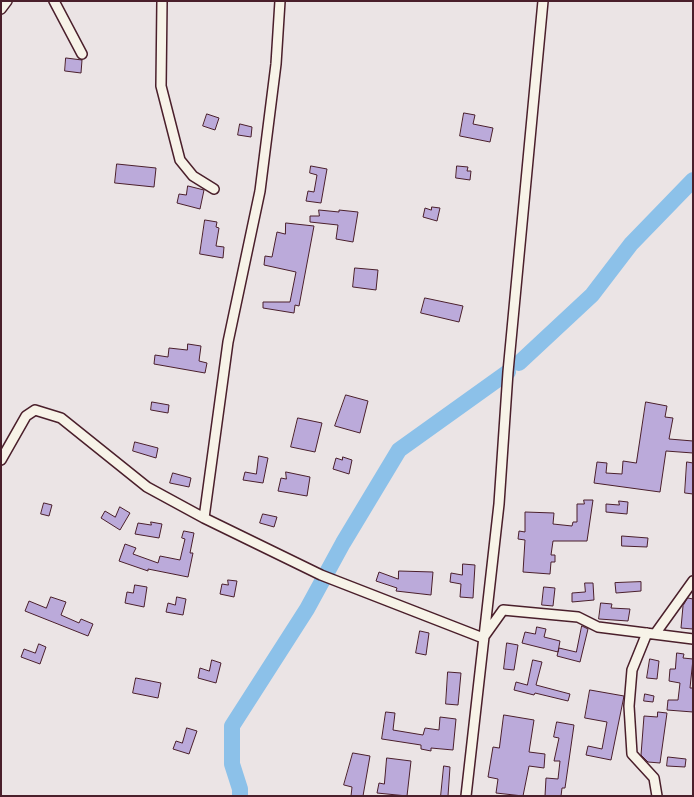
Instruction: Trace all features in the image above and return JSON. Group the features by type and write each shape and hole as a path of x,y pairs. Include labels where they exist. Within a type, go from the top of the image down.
{"street":[{"path":"1,9 7,1"},
{"path":"54,1 82,54"},
{"path":"162,1 161,86 180,160 193,176 214,189"},
{"path":"204,518 211,478 228,342 260,191 276,64 280,1"},
{"path":"466,796 500,504 509,353 543,1"},
{"path":"1,460 26,416 35,410 48,413 61,418 147,487 204,518 321,575 483,638"},
{"path":"657,796 654,778 632,754 629,706 632,670 651,634 693,581"},
{"path":"483,638 502,610 578,617 598,627 693,639"}],"building":[{"path":"66,58 82,60 81,73 65,71"},
{"path":"464,113 475,115 473,124 493,128 490,142 460,136"},
{"path":"207,114 219,118 215,130 203,126"},
{"path":"240,124 252,127 251,137 238,135"},
{"path":"117,164 156,168 154,187 115,183"},
{"path":"311,166 327,169 321,203 306,201 308,191 314,192 317,175 310,173"},
{"path":"457,166 468,167 467,171 471,171 470,180 456,178"},
{"path":"188,186 204,190 200,209 177,203 179,194 186,195"},
{"path":"432,207 440,208 437,221 423,217 425,208 431,210"},
{"path":"319,210 358,212 353,242 336,239 338,225 310,222 310,216 319,216"},
{"path":"205,220 217,222 216,227 219,228 216,246 224,247 223,258 200,254"},
{"path":"286,223 314,226 299,306 295,305 294,313 263,308 263,302 290,302 296,272 264,265 265,256 272,257 277,232 285,234"},
{"path":"355,268 378,270 376,290 353,287"},
{"path":"425,298 463,306 459,322 421,313"},
{"path":"188,344 201,346 199,361 207,363 205,373 154,364 155,355 168,357 169,348 187,350"},
{"path":"346,395 368,401 360,433 335,426"},
{"path":"152,402 169,405 168,413 151,410"},
{"path":"646,402 667,406 665,417 673,418 669,439 693,441 693,453 666,451 660,492 594,483 597,462 607,463 606,473 622,474 623,461 636,463"},
{"path":"298,418 322,423 315,452 291,447"},
{"path":"135,442 158,448 156,458 133,451"},
{"path":"259,456 268,458 263,483 243,480 245,472 256,474"},
{"path":"343,457 352,460 349,474 333,469 336,458 342,460"},
{"path":"687,462 693,463 693,494 685,493"},
{"path":"286,472 310,477 307,496 278,491 281,478 286,479"},
{"path":"173,473 191,478 189,487 170,483"},
{"path":"584,500 593,500 587,541 553,541 551,555 555,555 555,562 551,562 550,574 523,572 525,540 518,539 519,531 525,532 525,512 554,513 553,524 572,526 573,522 577,522 577,504 584,504"},
{"path":"619,501 628,502 627,514 606,512 606,504 619,505"},
{"path":"44,503 52,505 49,516 41,514"},
{"path":"120,507 130,513 120,530 101,518 105,511 115,517"},
{"path":"263,514 277,517 274,527 260,523"},
{"path":"151,522 162,524 159,538 135,534 138,523 151,525"},
{"path":"184,531 194,533 190,553 193,553 188,577 148,569 148,571 119,561 125,544 136,548 133,554 158,563 160,556 180,560 185,539 182,538"},
{"path":"622,536 648,538 647,547 622,546"},
{"path":"463,564 475,565 473,598 460,597 461,584 450,582 451,573 462,575"},
{"path":"399,571 433,572 431,595 396,591 397,588 376,581 379,572 398,579"},
{"path":"228,580 237,581 234,597 220,594 222,584 228,585"},
{"path":"641,582 641,591 616,593 615,583"},
{"path":"585,583 593,583 594,600 572,602 572,593 585,592"},
{"path":"135,585 147,587 144,607 125,603 127,592 133,593"},
{"path":"544,587 555,588 553,606 542,605"},
{"path":"51,597 66,602 61,615 79,623 81,619 93,624 88,636 25,611 29,601 46,608"},
{"path":"177,597 186,599 183,615 166,612 168,603 175,605"},
{"path":"688,598 693,599 693,629 681,628 683,606"},
{"path":"601,603 612,604 611,608 630,609 628,621 599,619"},
{"path":"582,626 588,629 580,662 557,656 559,648 576,652"},
{"path":"537,627 546,629 544,637 560,641 558,652 522,643 525,632 535,634"},
{"path":"420,631 429,633 426,655 416,653"},
{"path":"507,643 518,645 514,670 504,669"},
{"path":"39,644 46,647 40,664 21,657 24,649 35,653"},
{"path":"677,653 684,654 683,658 693,659 690,688 693,688 693,712 667,710 668,700 678,700 680,683 669,681 670,669 675,669"},
{"path":"650,659 659,661 657,679 647,678"},
{"path":"212,660 221,663 216,683 198,678 200,668 209,671"},
{"path":"533,660 542,662 536,685 570,694 568,701 514,690 516,682 527,685"},
{"path":"448,672 461,673 458,705 446,704"},
{"path":"136,678 161,683 158,698 133,693"},
{"path":"590,690 624,696 611,760 586,755 588,746 602,749 607,722 585,718"},
{"path":"645,694 654,696 653,702 644,701"},
{"path":"386,712 395,713 393,730 423,735 425,728 439,730 440,717 456,719 453,750 431,748 431,751 421,749 421,745 382,739"},
{"path":"658,712 667,713 660,763 648,762 641,755 644,716 657,717"},
{"path":"504,715 534,720 529,752 545,754 544,768 529,766 523,796 496,793 498,779 488,777 493,747 499,748"},
{"path":"557,722 574,725 565,788 562,788 561,796 545,796 546,778 558,779 560,761 554,761 559,738 554,737"},
{"path":"187,728 197,731 189,754 173,749 176,741 182,743"},
{"path":"353,753 370,756 363,796 351,796 352,787 344,785"},
{"path":"668,757 686,759 685,767 667,766"},
{"path":"387,758 411,761 407,796 377,793 379,783 384,784"},
{"path":"444,766 450,767 448,796 441,796"}],"waterway":[{"path":"519,363 592,295 631,244 693,180"},
{"path":"240,796 240,789 232,764 232,726 307,609 343,543 399,450 508,372"}]}
